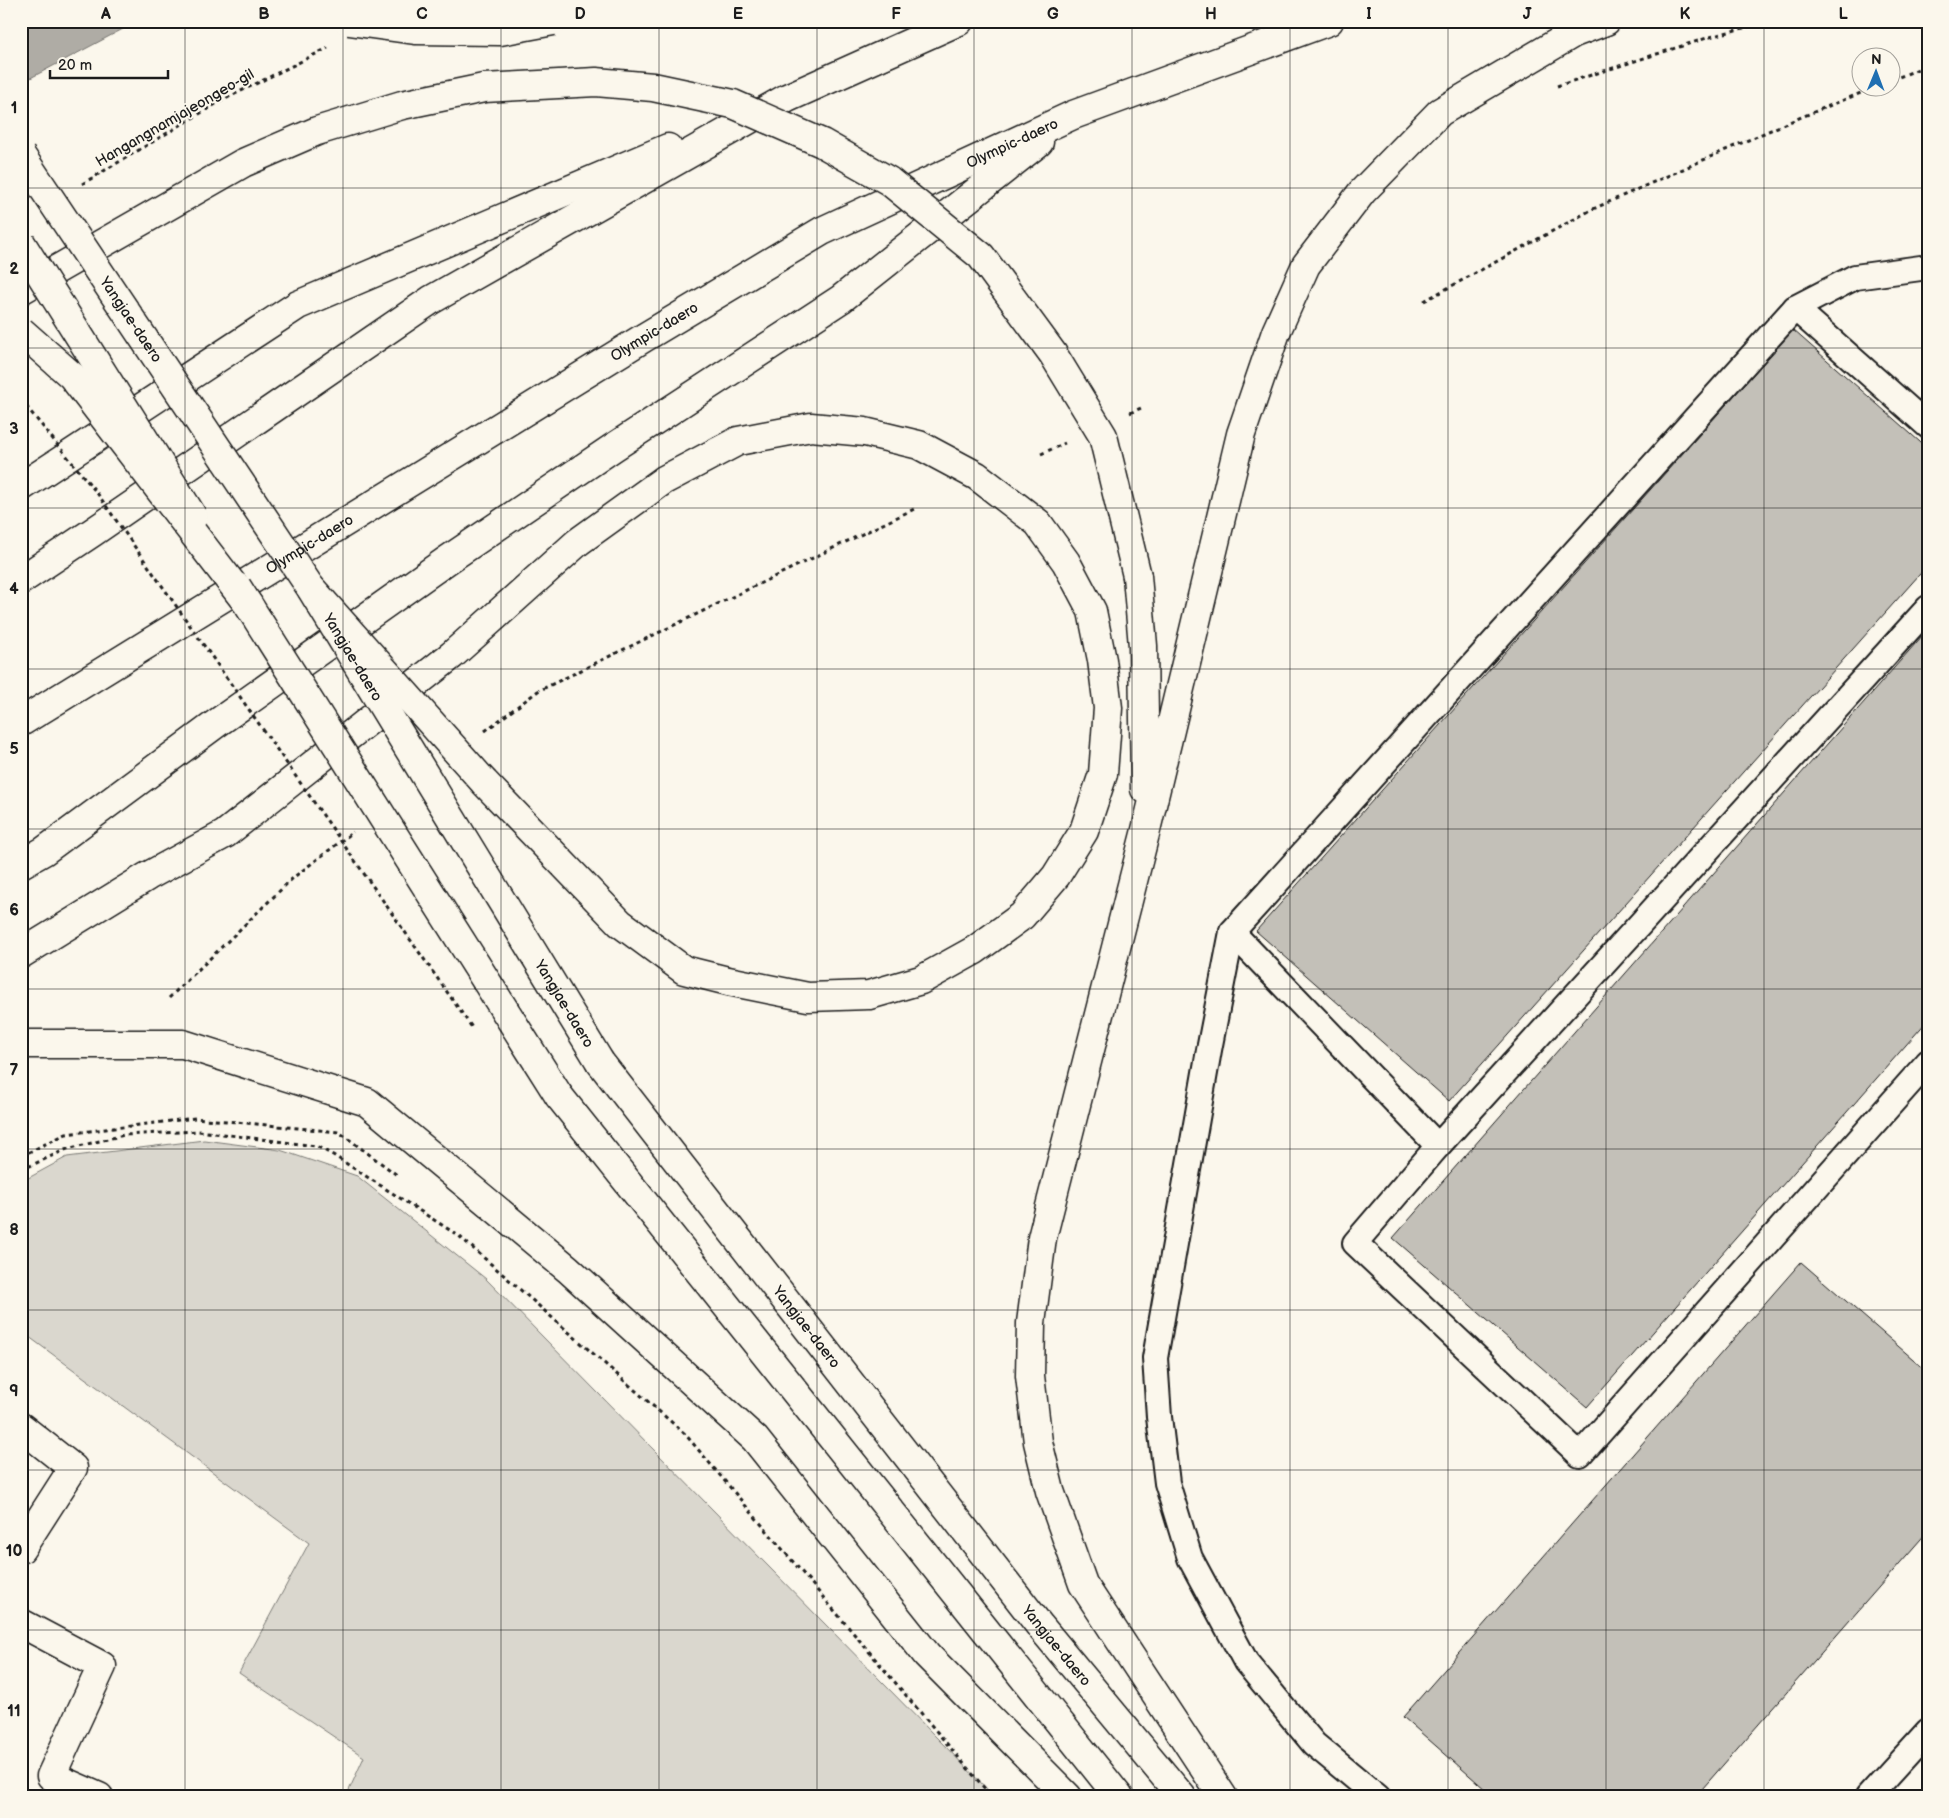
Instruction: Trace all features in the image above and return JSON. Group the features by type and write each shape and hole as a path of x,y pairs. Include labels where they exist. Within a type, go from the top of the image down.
{"main road":[{"path":"349,21 415,30 500,31 553,21"},
{"path":"21,487 298,305 787,98 959,21"},
{"name":"Olympic-daero","path":"21,722 637,342 822,231 1073,115 1329,21"},
{"path":"1223,1797 1084,1584 1050,1491 1038,1442 1030,1376 1031,1323 1042,1238 1146,830 1241,434 1276,332 1306,265 1362,192 1440,112 1574,33 1606,21"},
{"path":"21,290 243,164 317,131 402,105 484,88 596,82 653,87 733,104 822,143 889,181 981,256 1053,354 1103,436 1137,576 1143,646 1146,830"},
{"path":"21,580 431,300 787,98"},
{"path":"21,864 44,852 217,723 446,561 622,442 841,299 1073,115"},
{"name":"Yangjae-daero","path":"21,155 310,587 600,1062 1040,1626 1182,1797"},
{"path":"21,243 559,1096 1118,1797"},
{"path":"21,331 72,376 250,607"},
{"path":"21,954 148,876 225,834 452,655 578,542 664,480 738,442 812,427 865,432 919,445 976,476 1038,523 1066,562 1092,611 1102,660 1108,708 1103,774 1084,831 1056,876 1022,916 974,950 921,980 869,995 808,996 728,981 684,970 620,923 484,782 310,587"},
{"path":"21,1044 183,1044 367,1102 568,1269 755,1439 927,1655 1068,1797"},
{"path":"21,1427 73,1468 21,1549"},
{"path":"21,1623 102,1666 51,1776 99,1797"}],"lane":[{"path":"1378,1797 1314,1744 1246,1662 1190,1558 1167,1482 1159,1417 1155,1358 1209,1050 1232,932 1795,308 1855,277 1928,267"},
{"path":"1795,308 1928,426"},
{"path":"1928,608 1438,1146 1355,1243 1580,1455 1928,1062"},
{"path":"1232,932 1438,1146"},
{"path":"1868,1797 1928,1731"}],"path":[{"path":"1548,88 1710,37 1769,21"},
{"name":"Hangangnamjajeongeo-gil","path":"80,185 221,101 331,46"},
{"path":"1902,76 1928,65"},
{"path":"1424,301 1593,209 1852,97"},
{"path":"21,400 103,501 476,1035"},
{"path":"483,733 538,691 916,508"},
{"path":"169,998 294,877 357,829"},
{"path":"21,1156 66,1134 195,1118 338,1132 401,1178"},
{"path":"21,1170 68,1149 124,1135 198,1131 316,1146 459,1236 685,1434 992,1797"}],"shaded area":[{"path":"21,21 138,21 21,83"},
{"path":"204,1140 280,1150 357,1176 486,1279 995,1797 346,1797 364,1757 239,1673 309,1543 21,1331 21,1182 67,1157"}],"building":[{"path":"1793,330 1928,449 1928,565 1449,1101 1256,931"},
{"path":"1923,635 1928,639 1928,1020 1587,1407 1393,1238"},
{"path":"1801,1262 1928,1372 1928,1531 1695,1797 1494,1797 1403,1717"}]}
